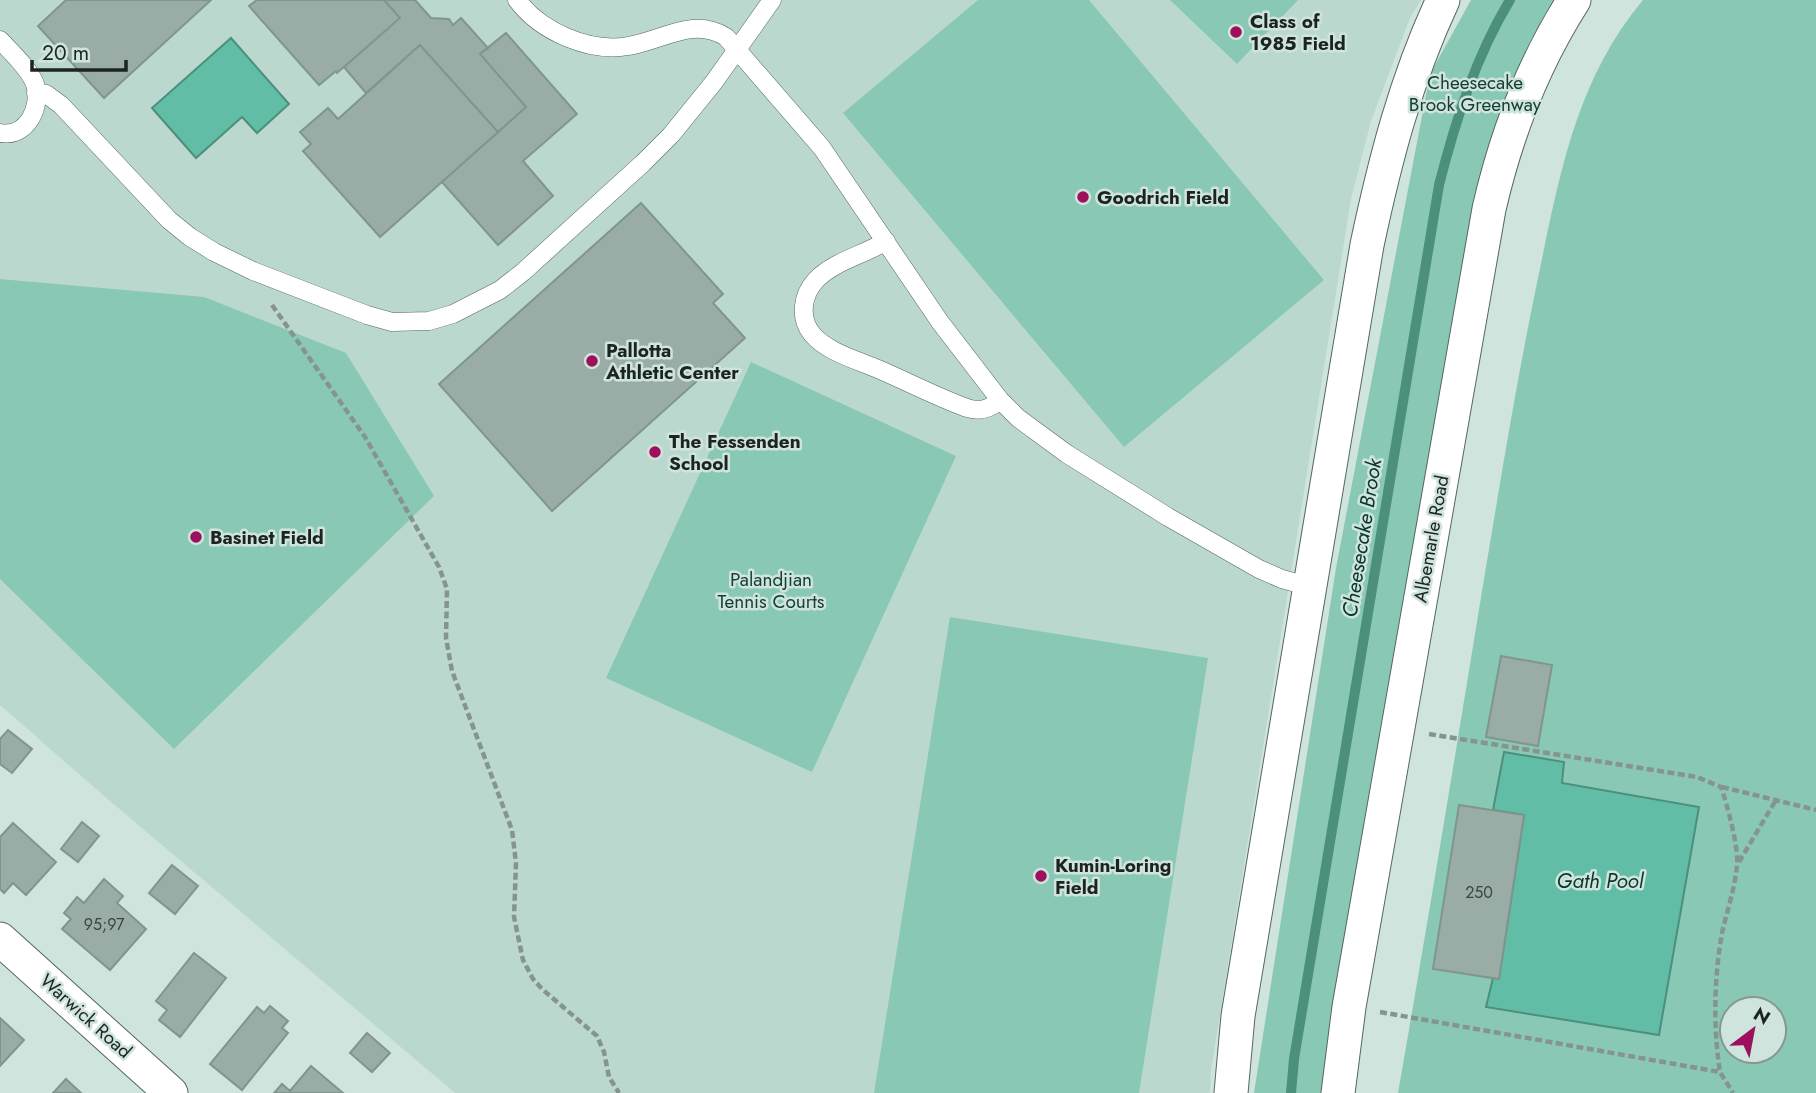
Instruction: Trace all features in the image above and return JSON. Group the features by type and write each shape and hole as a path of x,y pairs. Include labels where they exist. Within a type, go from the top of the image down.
{"street":[{"path":"1231,1093 1238,1016 1362,271 1379,185 1404,97 1423,44 1443,0"},
{"name":"Albemarle Road","path":"1338,1093 1349,1007 1494,186 1515,118 1533,76 1574,0"},
{"name":"Warwick Road","path":"0,939 172,1093"}],"lane":[{"path":"517,0 548,27 569,38 592,45 627,47 669,33 697,28 719,33 738,50 822,148 940,322 1000,400 1018,418 1046,440 1151,507 1259,569 1311,587"},
{"path":"36,93 46,94 61,105 179,229 214,252 349,310 392,322 429,321 465,309 500,290 643,163 686,117 738,50 772,0"},
{"path":"0,40 33,79 36,93 33,114 25,127 13,133 0,133"},
{"path":"886,241 833,267 816,280 807,294 804,310 804,318 810,332 833,349 967,408 981,410 1000,400"}],"path":[{"path":"247,268 365,437 439,567 447,589 446,638 452,671 512,830 516,863 514,917 523,960 542,989 597,1037 604,1052 609,1077 619,1093"},
{"path":"1397,729 1697,777 1721,787 1816,810"},
{"path":"1721,787 1738,863"},
{"path":"1733,1093 1720,1072 1717,1051 1716,1000 1722,936 1738,863 1776,800"},
{"path":"1349,1007 1720,1072"}],"shaded area":[{"name":"The Fessenden School","path":"0,0 1421,0 1410,18 1371,121 1351,199 1211,1071 1210,1093 455,1093 0,705"}],"green space":[{"name":"Goodrich Field","path":"978,0 1089,0 1324,280 1124,447 843,113"},
{"name":"Class of 1985 Field","path":"1170,0 1298,0 1237,64"},
{"name":"Cheesecake Brook Greenway","path":"1471,0 1575,0 1500,164 1341,1093 1254,1093 1336,568 1430,74"},
{"path":"1643,0 1816,0 1816,1093 1398,1093 1530,316 1563,167 1585,97 1620,31"},
{"name":"Basinet Field","path":"0,279 204,297 346,353 434,496 174,749 0,579"},
{"name":"Palandjian Tennis Courts","path":"751,362 956,456 812,772 606,678"},
{"name":"Kumin-Loring Field","path":"950,617 1208,658 1139,1093 874,1093"}],"water":[{"path":"231,38 289,104 257,133 242,117 196,158 152,108"},
{"name":"Gath Pool","path":"1504,752 1564,762 1562,783 1699,807 1659,1035 1486,1007 1493,978 1499,978 1524,815 1493,810"}],"building":[{"path":"66,0 211,0 104,98 38,26"},
{"path":"257,0 384,0 400,18 337,73 336,71 319,85 249,6"},
{"path":"384,0 415,0 431,18 449,19 453,25 461,18 488,48 480,54 526,107 498,132 420,45 366,93 344,67 400,18"},
{"path":"506,33 577,114 523,161 553,196 498,245 442,182 526,107 480,54"},
{"path":"420,45 498,132 380,237 303,151 311,144 300,132 328,108 338,119"},
{"name":"Pallotta Athletic Center","path":"641,203 723,294 713,303 745,338 552,511 439,384"},
{"path":"1501,656 1552,665 1538,746 1486,737"},
{"path":"8,730 32,749 12,773 0,764 0,739"},
{"path":"1459,805 1524,815 1499,979 1433,969"},
{"path":"82,822 99,836 78,862 61,849"},
{"path":"13,823 56,862 26,895 13,883 4,893 0,889 0,837"},
{"path":"172,865 198,886 175,914 149,893"},
{"path":"104,879 123,896 117,903 146,929 110,970 62,929 71,919 64,913 77,897 84,903"},
{"path":"194,953 226,978 180,1037 159,1020 167,1010 156,1001"},
{"path":"270,1006 288,1021 282,1028 288,1033 242,1090 210,1064 257,1007 264,1013"},
{"path":"0,1018 24,1040 0,1066"},
{"path":"367,1033 390,1053 372,1072 350,1053"},
{"path":"311,1066 343,1093 274,1093 282,1084 290,1091"},
{"path":"66,1079 81,1093 53,1093"}],"waterway":[{"name":"Cheesecake Brook","path":"1291,1093 1294,1059 1439,185 1468,90 1487,44 1510,0"}],"place":[{"name":"Class of 1985 Field","path":"1236,32"},
{"name":"Goodrich Field","path":"1083,197"},
{"name":"Pallotta Athletic Center","path":"592,361"},
{"name":"The Fessenden School","path":"655,452"},
{"name":"Basinet Field","path":"196,537"},
{"name":"Kumin-Loring Field","path":"1041,876"}]}
